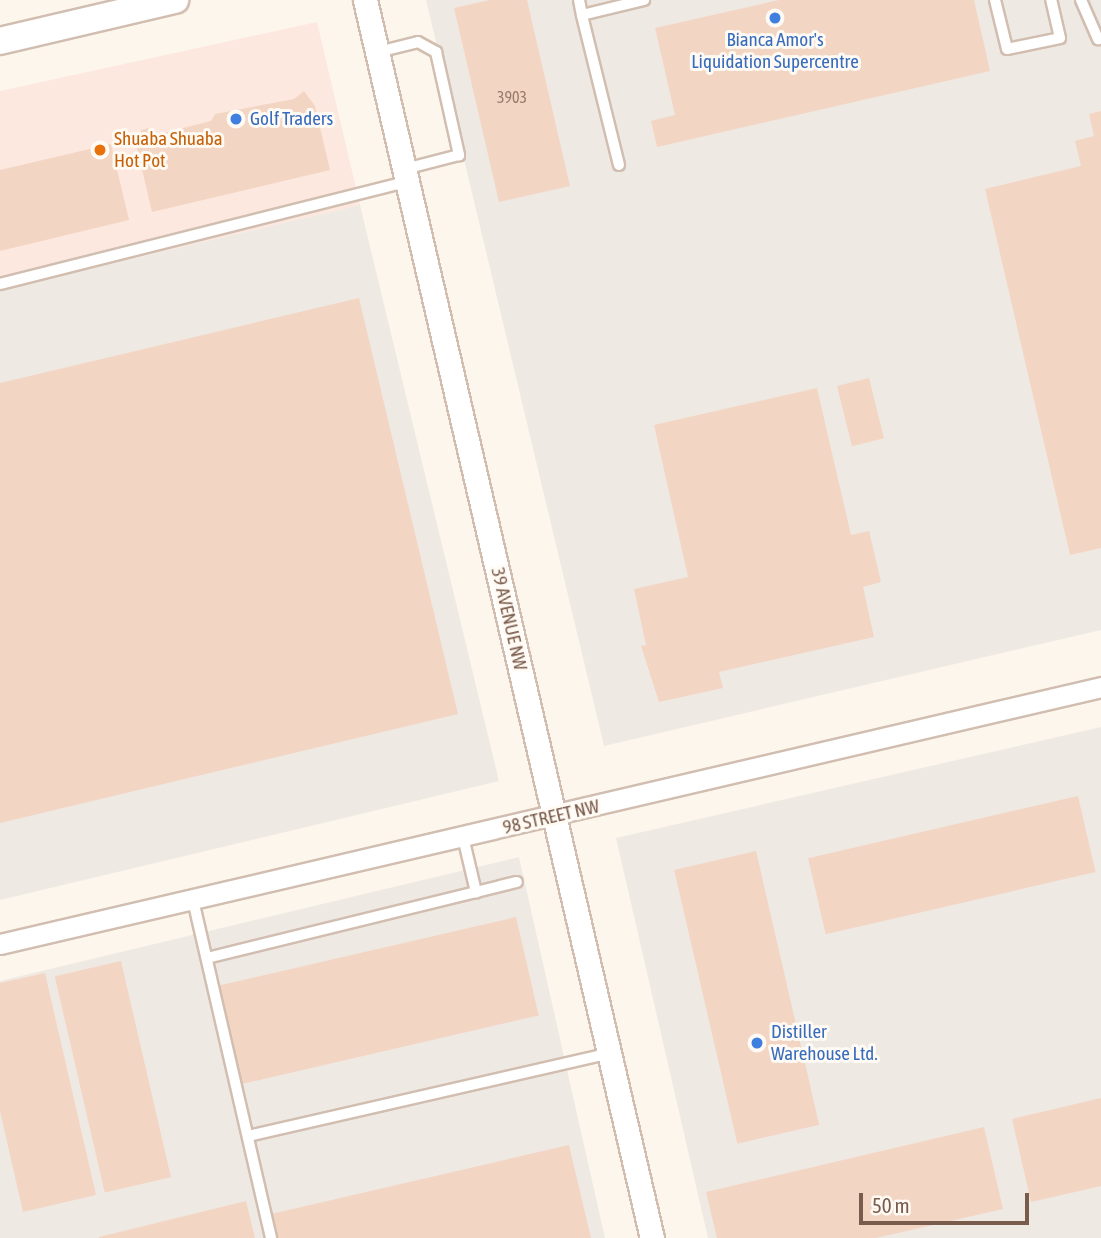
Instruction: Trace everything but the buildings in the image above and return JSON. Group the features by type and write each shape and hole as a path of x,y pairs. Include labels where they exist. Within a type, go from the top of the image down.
{"main road":[{"path":"0,41 175,0"}],"street":[{"name":"39 AVENUE NW","path":"365,0 652,1238"},
{"name":"98 STREET NW","path":"0,944 1101,687"}],"lane":[{"path":"579,0 619,165"},
{"path":"582,15 644,0"},
{"path":"995,0 1007,49 1060,38 1051,0"},
{"path":"1081,0 1098,39"},
{"path":"0,284 406,176 459,155 436,52 418,42 377,52"},
{"path":"463,837 476,892"},
{"path":"207,958 517,882"},
{"path":"193,900 271,1238"},
{"path":"248,1136 610,1052"}],"shaded area":[{"path":"426,0 1101,0 1101,630 604,746"},
{"path":"317,22 360,205 0,290 0,91"},
{"path":"360,205 499,781 0,900 0,290"},
{"path":"1101,727 1101,1238 708,1238 616,838"},
{"path":"519,857 605,1238 0,1238 0,981"}],"place":[{"name":"Bianca Amor's Liquidation Supercentre","path":"775,18"},
{"name":"Golf Traders","path":"236,119"},
{"name":"Shuaba Shuaba Hot Pot","path":"100,150"},
{"name":"Distiller Warehouse Ltd.","path":"757,1043"}]}
